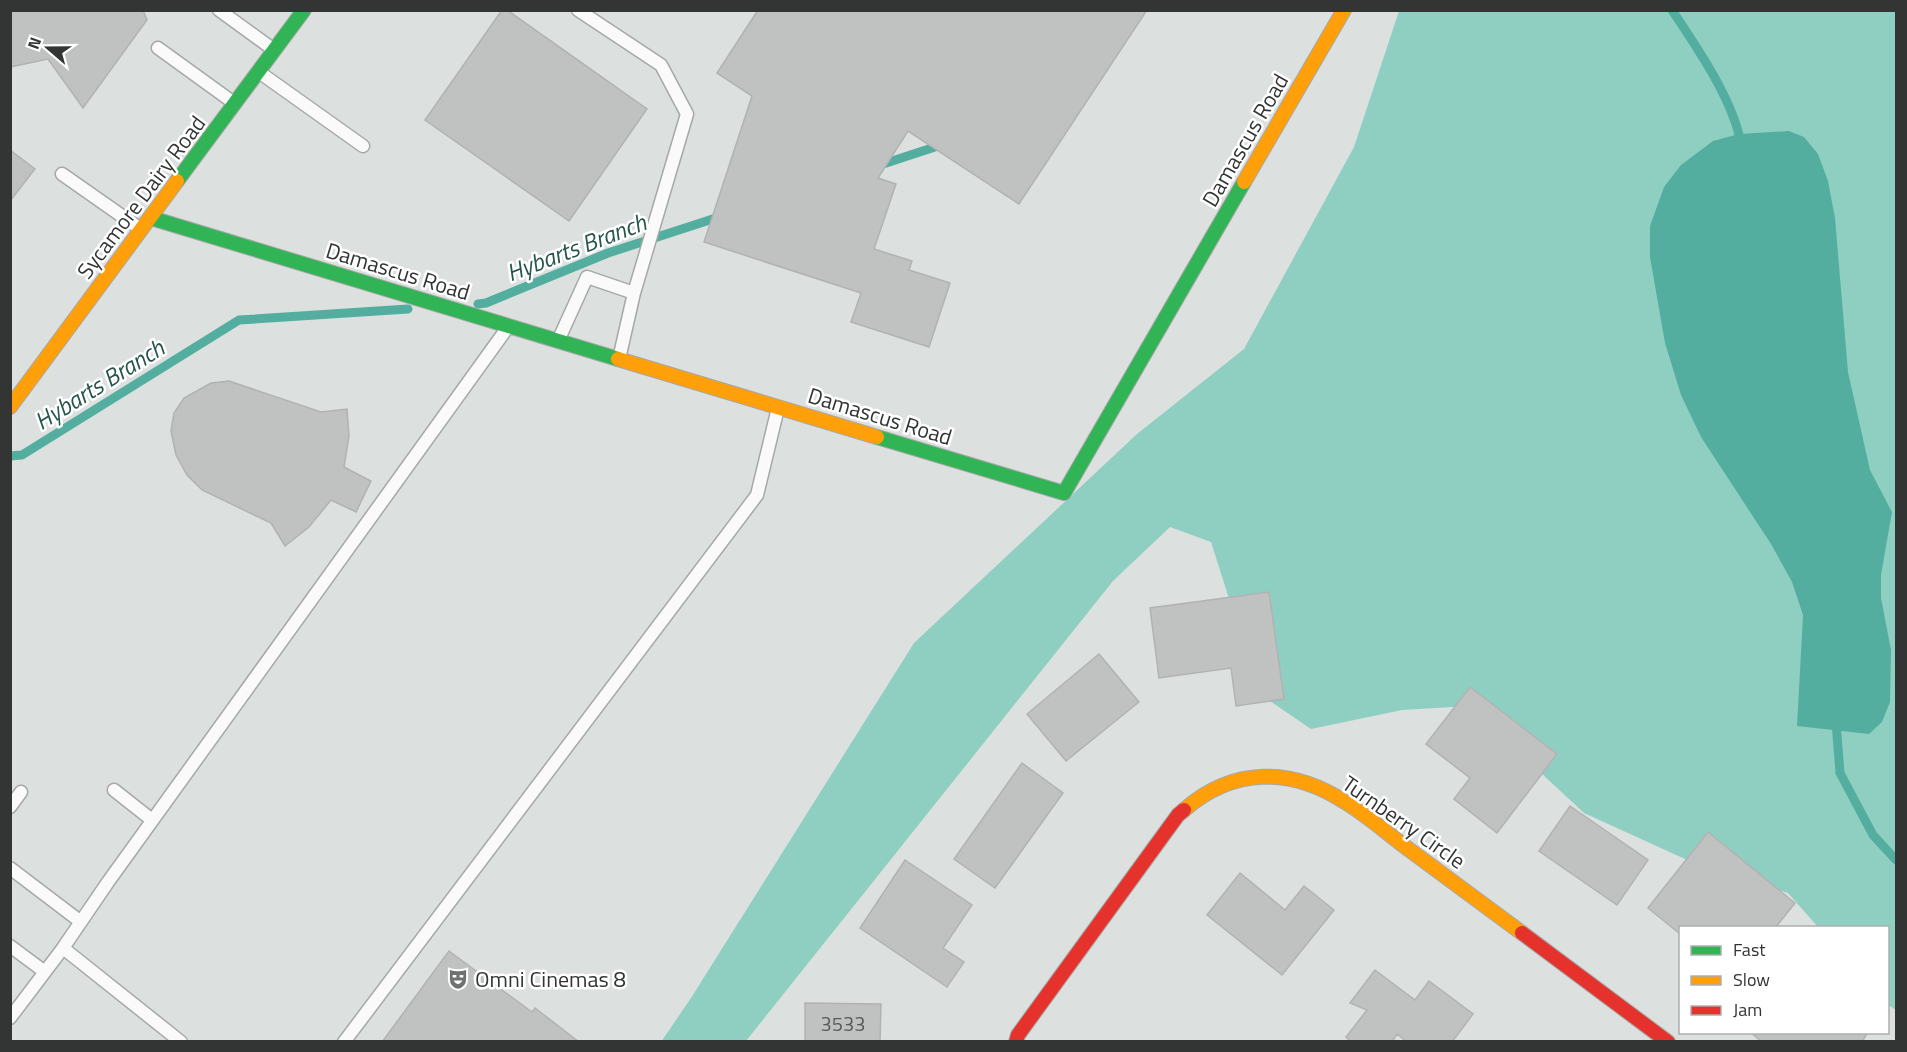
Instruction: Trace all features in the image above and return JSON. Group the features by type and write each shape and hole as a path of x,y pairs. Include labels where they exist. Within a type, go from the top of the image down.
{"street":[{"name":"Sycamore Dairy Road","path":"10,407 304,10"},
{"name":"Damascus Road","path":"151,218 1064,493 1344,10"},
{"name":"Turnberry Circle","path":"1017,1041 1018,1035 1178,815 1192,801 1209,790 1238,779 1268,775 1308,784 1344,801 1668,1041"}],"lane":[{"path":"219,10 274,50"},
{"path":"578,10 661,65 687,114 634,293 619,360"},
{"path":"158,48 235,104"},
{"path":"258,72 363,146"},
{"path":"62,174 142,230"},
{"path":"558,341 587,277 634,293"},
{"path":"10,1018 63,948 152,820 509,326"},
{"path":"344,1041 757,495 778,407"},
{"path":"114,790 152,820"},
{"path":"10,807 21,792"},
{"path":"10,868 81,922"},
{"path":"10,946 45,972"},
{"path":"63,948 181,1041"}],"shaded area":[{"path":"1399,11 1896,11 1896,1010 1889,1006 1889,926 1817,926 1788,893 1696,864 1584,813 1469,706 1402,710 1311,729 1251,688 1233,611 1211,542 1170,527 1113,581 746,1041 661,1042 914,643 1137,434 1244,349 1354,147"},
{"path":"1789,131 1804,137 1818,154 1828,181 1835,218 1848,372 1870,470 1892,512 1881,575 1881,598 1891,650 1890,702 1882,722 1869,734 1797,726 1803,615 1792,582 1771,544 1701,437 1681,395 1665,343 1650,257 1650,226 1664,187 1681,165 1713,141 1739,134"}],"building":[{"path":"10,10 143,10 147,20 83,108 48,59 10,67"},
{"path":"502,10 507,10 647,109 569,221 425,120"},
{"path":"758,10 1147,10 1019,204 908,131 878,178 896,184 874,249 912,261 909,270 950,283 929,347 851,322 861,293 704,242 752,96 717,73"},
{"path":"10,150 35,169 10,201"},
{"path":"229,381 321,412 347,409 349,436 344,467 371,481 356,512 331,500 309,527 285,546 271,523 202,490 187,475 176,455 171,431 174,413 184,398 211,383"},
{"path":"1269,592 1284,699 1236,706 1231,668 1159,678 1150,608"},
{"path":"1099,654 1139,702 1066,761 1027,714"},
{"path":"1470,687 1557,754 1497,833 1454,799 1470,778 1426,744"},
{"path":"1022,763 1063,793 995,888 954,859"},
{"path":"1570,806 1648,860 1617,905 1539,851"},
{"path":"1708,832 1795,903 1777,926 1679,926 1679,933 1648,908"},
{"path":"905,860 972,905 943,948 964,962 947,987 860,928"},
{"path":"1240,873 1285,910 1304,886 1334,910 1282,975 1207,915"},
{"name":"Omni Cinemas 8","path":"449,951 532,1012 535,1008 579,1042 382,1042"},
{"path":"1375,970 1415,1000 1429,981 1473,1014 1452,1042 1407,1042 1397,1034 1392,1042 1351,1042 1346,1037 1367,1010 1350,1003"},
{"path":"805,1003 881,1004 880,1042 805,1042"},
{"path":"1752,1034 1867,1034 1862,1042 1762,1042"}],"waterway":[{"path":"1672,10 1703,57 1722,92 1737,127 1741,144"},
{"name":"Hybarts Branch","path":"877,166 944,144"},
{"name":"Hybarts Branch","path":"478,304 486,303 608,253 722,216"},
{"name":"Hybarts Branch","path":"10,456 22,455 239,320 408,309"},
{"path":"1836,722 1840,773 1873,835 1896,860"}],"traffic: fast":[{"path":"177,181 304,10"},
{"path":"877,437 1064,493 1244,182"},
{"path":"151,218 618,359"}],"traffic: slow":[{"path":"1244,182 1344,10"},
{"path":"10,407 177,181"},
{"path":"618,359 877,437"},
{"path":"1184,810 1203,796 1242,779 1263,777 1304,782 1354,807 1522,933"}],"traffic: jam":[{"path":"1016,1042 1018,1035 1178,815 1184,810"},
{"path":"1522,933 1668,1042"}],"place":[{"name":"Omni Cinemas 8","path":"458,979"}]}
